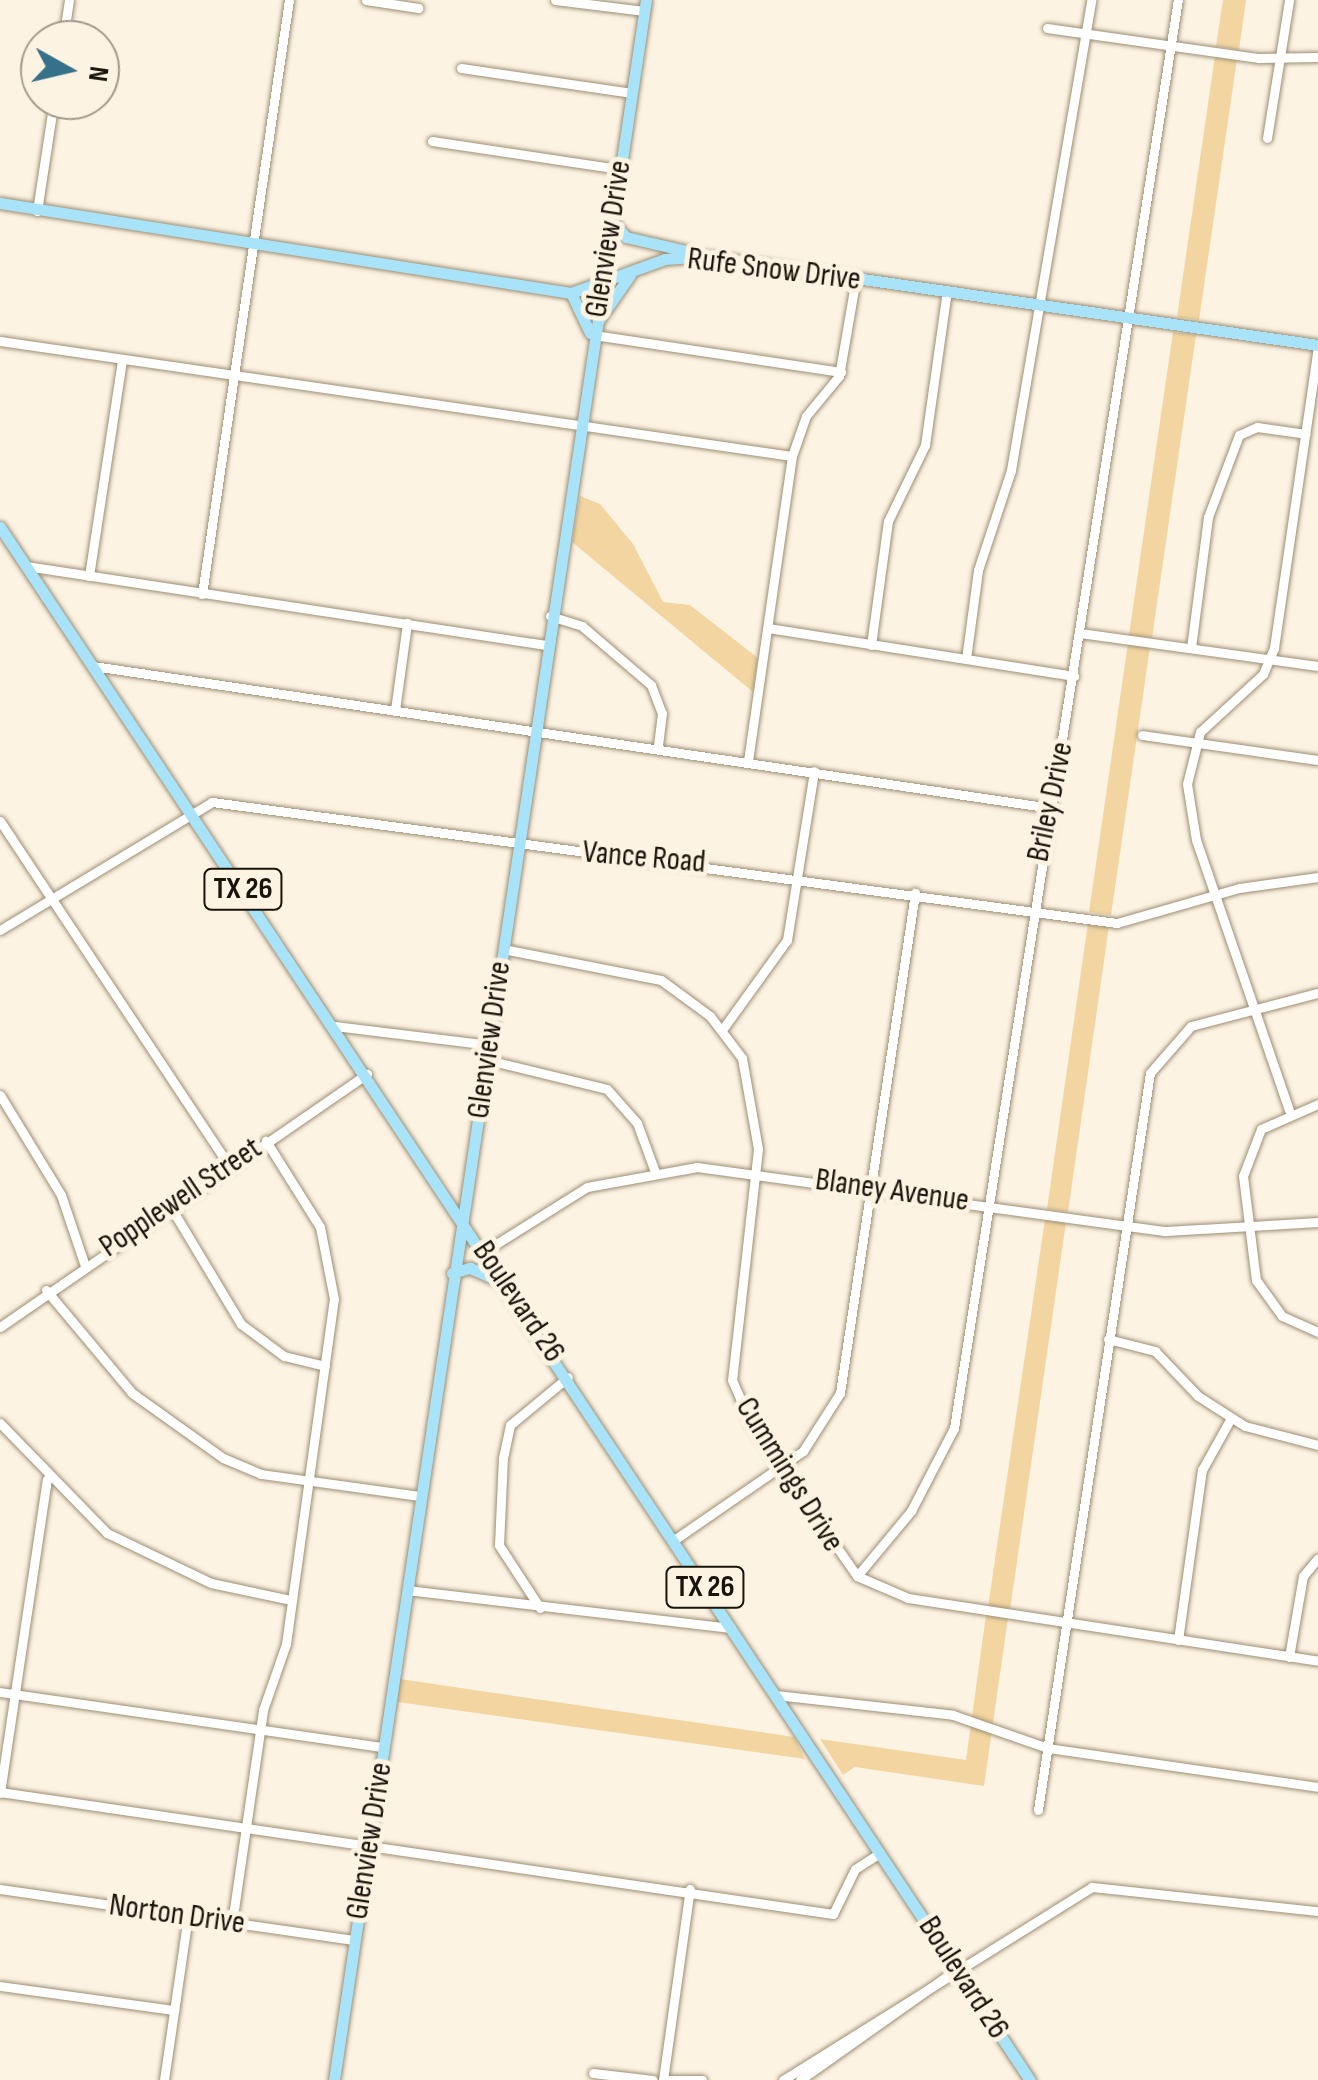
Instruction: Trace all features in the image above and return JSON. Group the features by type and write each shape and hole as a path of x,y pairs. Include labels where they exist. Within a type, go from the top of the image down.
{"main road":[{"name":"Glenview Drive","path":"334,2080 452,1273 488,1060 550,616 645,6"},
{"name":"Rufe Snow Drive","path":"0,203 253,247 572,293 602,290 630,274 704,256 1318,345"},
{"path":"612,222 626,237 704,256"},
{"path":"595,330 630,274"},
{"path":"572,293 586,311 591,353"},
{"name":"Boulevard 26","path":"0,527 484,1250 1030,2080"},
{"path":"452,1273 484,1250"},
{"path":"452,1273 470,1268 502,1282"}],"street":[{"path":"202,594 289,0"},
{"path":"366,0 418,8"},
{"path":"555,0 645,6"},
{"path":"966,659 978,570 1012,470 1036,306 1091,0"},
{"name":"Briley Drive","path":"857,1576 912,1510 950,1442 1044,807 1074,676 1124,318 1178,0"},
{"path":"1268,138 1288,0"},
{"path":"1047,28 1171,46 1318,57"},
{"path":"461,68 632,93"},
{"path":"36,212 51,120"},
{"path":"432,141 620,169"},
{"path":"748,761 792,456 806,416 841,372 856,278"},
{"path":"871,644 888,521 925,445 946,291"},
{"path":"595,330 841,372"},
{"path":"0,341 792,456"},
{"path":"1289,1110 1214,894 1188,804 1197,740 1270,660 1318,345"},
{"path":"89,576 122,360"},
{"path":"1191,648 1208,516 1240,434 1306,434"},
{"path":"26,566 546,645"},
{"path":"550,616 582,626 652,685 662,713 658,748"},
{"path":"394,710 407,623"},
{"path":"768,628 1074,676"},
{"path":"1080,633 1318,666"},
{"path":"93,666 1044,807"},
{"path":"1142,735 1318,760"},
{"path":"722,1030 781,955 800,876 814,771"},
{"name":"Vance Road","path":"0,930 190,811 224,802 518,847 800,876 1129,923 1214,894 1318,877"},
{"path":"0,821 229,1166"},
{"path":"674,1540 780,1469 820,1431 840,1393 874,1188 915,893"},
{"name":"Cummings Drive","path":"503,949 644,973 722,1030 752,1079 756,1172 730,1362 740,1405 780,1469 857,1576 908,1598 1318,1661"},
{"path":"1038,1810 1144,1094 1160,1052 1191,1026 1252,1003 1318,993"},
{"path":"335,1026 490,1046"},
{"path":"488,1060 607,1090 637,1123 655,1172"},
{"name":"Popplewell Street","path":"0,1328 84,1263 366,1074"},
{"path":"0,1095 61,1196 84,1263"},
{"path":"1318,1104 1289,1110 1246,1152 1245,1228 1264,1294 1282,1316 1318,1332"},
{"path":"232,1922 260,1729 291,1600 324,1366 330,1260 266,1141"},
{"name":"Blaney Avenue","path":"484,1250 578,1192 655,1172 756,1172 1125,1225 1245,1228 1318,1222"},
{"path":"170,1206 241,1324 284,1356 324,1366"},
{"path":"46,1290 170,1426 248,1470 306,1482 420,1496"},
{"path":"1108,1339 1155,1351 1231,1418 1277,1440 1318,1445"},
{"path":"540,1609 499,1544 503,1458 510,1424 568,1377"},
{"path":"1178,1640 1202,1470 1231,1418"},
{"path":"0,1423 47,1479 97,1526 162,1563 291,1600"},
{"path":"47,1479 0,1792 690,1890 833,1914 855,1869 880,1853"},
{"path":"1289,1656 1303,1576 1318,1558"},
{"path":"407,1590 540,1609 732,1628"},
{"path":"0,1692 384,1747"},
{"path":"776,1695 952,1715 1048,1748 1318,1787"},
{"path":"783,2080 957,1969 1102,1886 1318,1911"},
{"name":"Norton Drive","path":"0,1889 355,1940"},
{"path":"690,1890 673,2080 702,2080"},
{"path":"164,2080 188,1916"},
{"path":"800,2080 957,1969"},
{"path":"0,1986 174,2010"},
{"path":"630,2080 593,2073 653,2080"}],"shaded area":[{"path":"1223,0 1246,0 1239,50 1216,46"},
{"path":"1215,56 1237,59 1199,320 1177,317"},
{"path":"1173,332 1196,335 1152,638 1129,635"},
{"path":"580,496 600,504 633,544 663,602 690,605 758,658 753,692 572,542"},
{"path":"1128,643 1150,647 1111,915 1089,912"},
{"path":"1088,923 1109,926 1068,1212 1047,1209"},
{"path":"1045,1219 1066,1222 1010,1610 988,1607"},
{"path":"986,1615 1008,1618 984,1786 855,1767 843,1775 820,1739 966,1760"},
{"path":"400,1679 794,1737 805,1759 398,1702"}]}
